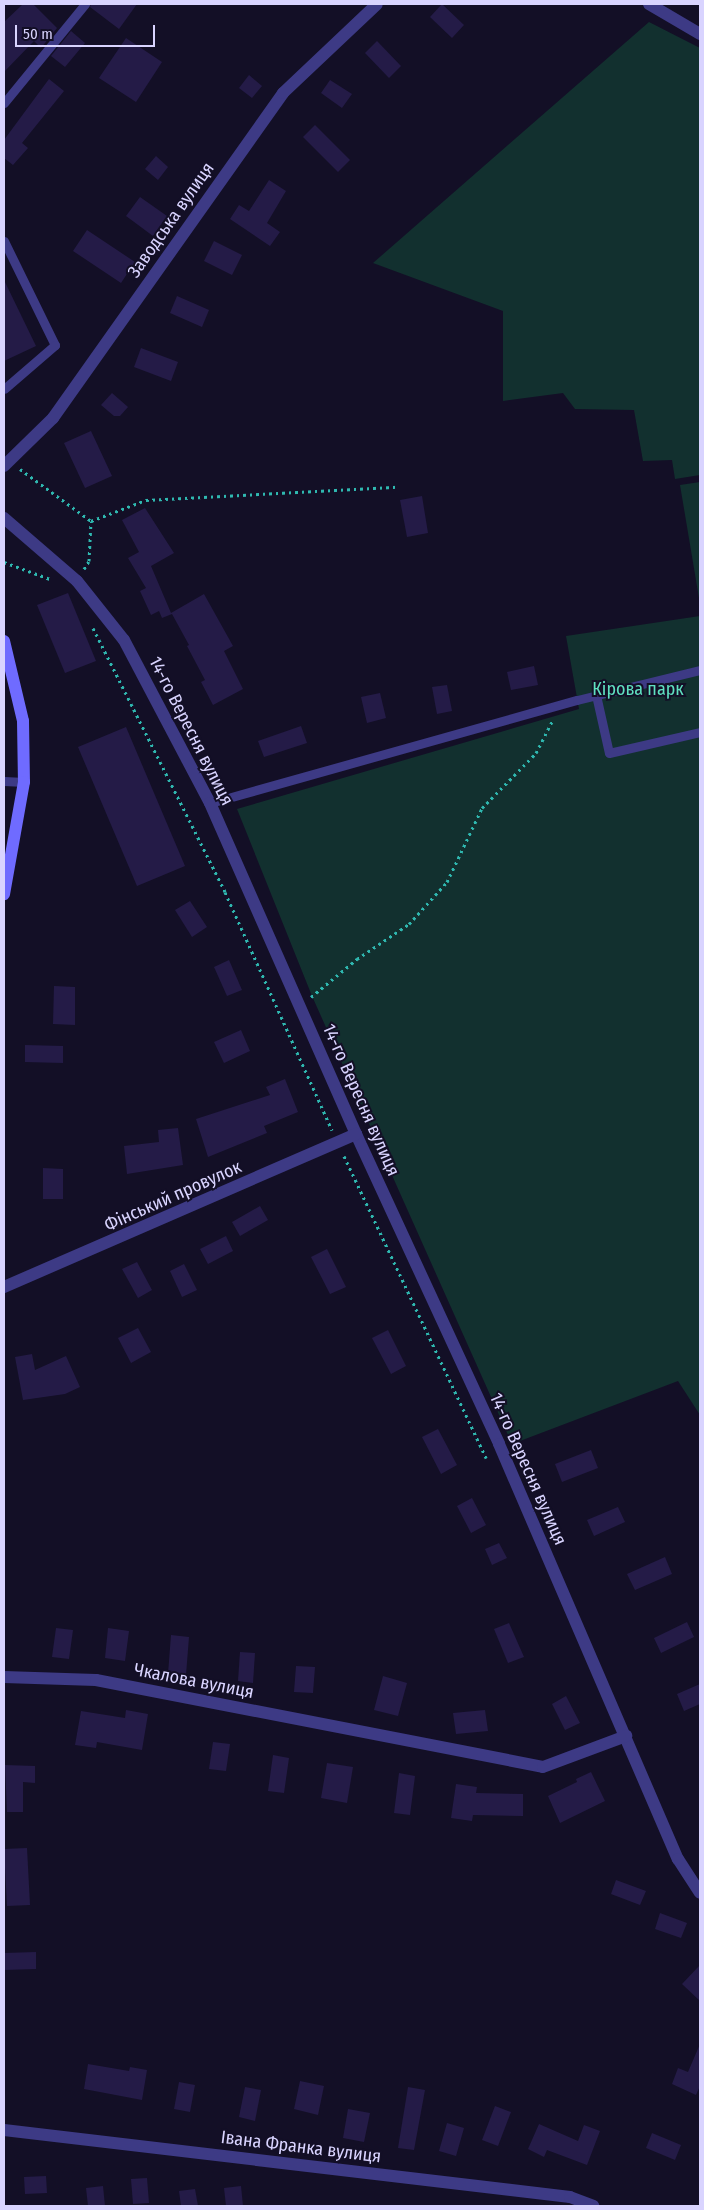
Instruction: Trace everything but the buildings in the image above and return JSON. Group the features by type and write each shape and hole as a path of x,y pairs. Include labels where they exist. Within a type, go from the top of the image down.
{"main road":[{"path":"4,641 23,721 24,782 4,894"}],"street":[{"name":"Заводська вулиця","path":"7,463 53,418 283,93 377,4"},
{"path":"648,4 700,34"},
{"name":"14-го Вересня вулиця","path":"4,518 77,581 124,640 210,804 356,1134 499,1444 678,1860 700,1893"},
{"name":"Фінський провулок","path":"4,1287 356,1134"},
{"name":"Чкалова вулиця","path":"4,1677 96,1680 543,1767 626,1736"},
{"name":"Івана Франка вулиця","path":"4,2130 570,2197 593,2206"}],"lane":[{"path":"4,103 85,4"},
{"path":"4,241 55,345 4,389"},
{"path":"210,804 596,695 700,670"},
{"path":"596,695 609,753 700,732"},
{"path":"4,781 24,782"}],"path":[{"path":"7,463 91,522"},
{"path":"91,522 146,500 398,487"},
{"path":"77,581 89,561 91,522"},
{"path":"284,1024 357,959 409,924 447,882 482,808 536,753 551,727 556,706"}],"green space":[{"path":"649,22 700,48 700,475 675,479 672,460 643,461 634,410 575,409 563,393 503,401 503,311 373,263"},
{"path":"700,482 700,604 680,485"},
{"name":"Кірова парк","path":"700,616 700,1415 678,1381 512,1444 312,996 237,809 579,709 566,636"}]}
